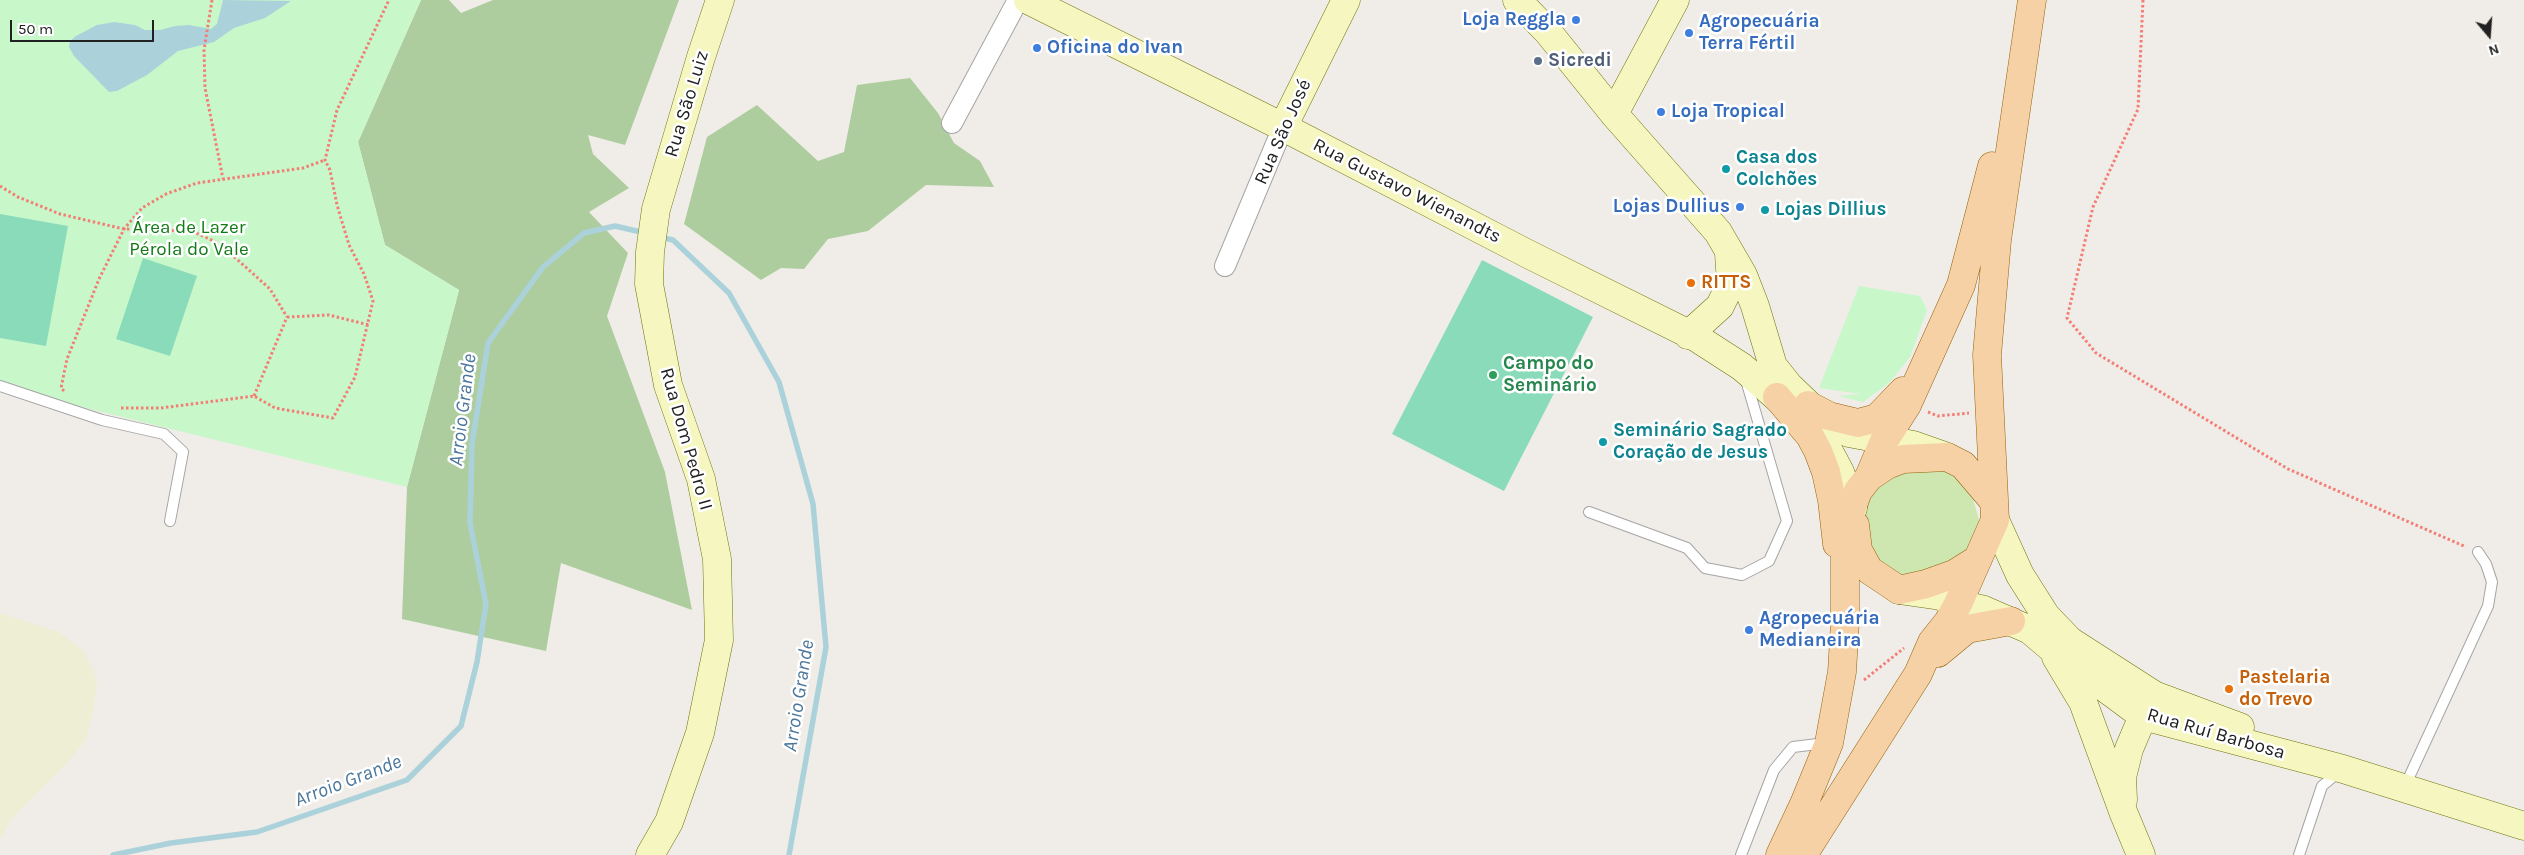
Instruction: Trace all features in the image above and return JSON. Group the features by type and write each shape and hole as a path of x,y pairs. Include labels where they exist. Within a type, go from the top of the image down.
{"main road":[{"name":"Rua São Luiz","path":"650,252 656,210 720,0"},
{"name":"Rua Gustavo Wienandts","path":"1028,0 1283,127 1688,335 1783,392"},
{"name":"Rua São José","path":"1283,127 1346,0"},
{"path":"1517,0 1548,32 1614,114 1718,232 1743,274 1783,392 1810,436 1826,472 1832,500 1845,622"},
{"path":"1614,114 1675,0"},
{"path":"1803,855 1918,674 1932,642 1948,622 1958,604 1978,559 1994,510 1992,411 1987,355 1996,249 2032,0"},
{"path":"1780,855 1804,804 1829,743 1839,684 1845,622 1845,527 1858,491 1868,476 1884,441 1907,405 1961,285 2026,36"},
{"path":"1688,335 1720,306 1731,283 1728,249"},
{"name":"Rua Dom Pedro II","path":"650,252 649,284 668,385 701,479 717,559 719,640 700,733 668,822 650,855"},
{"path":"1783,392 1829,416 1858,423 1876,418 1897,399 1930,356"},
{"path":"1783,392 1828,447 1840,472 1853,508 1858,550 1869,570 1899,590 1941,596 1958,604 1984,610 2030,630 2061,640 2092,667 2134,697 2143,716 2129,749 2122,777 2124,814"},
{"path":"1808,405 1831,424 1849,433 1913,445 1963,465 1994,510 2020,575 2061,640 2124,814 2141,855"},
{"path":"1868,476 1887,465 1904,460 1947,457"},
{"path":"1899,590 1926,584 1954,574 1978,559"},
{"path":"1918,674 1945,644 1967,629 2011,621"},
{"name":"Rua Ruí Barbosa","path":"2061,640 2154,695 2343,769"},
{"name":"Rua Ruí Barbosa","path":"2143,716 2343,769 2524,826"}],"street":[{"path":"952,123 1018,0"},
{"name":"Rua São José","path":"1225,266 1283,127"}],"lane":[{"path":"1589,512 1687,548 1705,568 1742,575 1769,561 1787,521 1742,367"},
{"path":"0,386 102,420 164,434 184,452 170,521"},
{"path":"2404,788 2488,606 2492,582 2486,564 2478,552"},
{"path":"1741,855 1774,770 1792,747 1829,743"},
{"path":"2299,855 2322,786 2343,769"}],"path":[{"path":"212,0 204,50 205,88 223,179"},
{"path":"120,408 161,408 254,396 275,408 333,418 355,377 373,300 364,274 349,245 337,205 330,170 325,160 337,110 389,0"},
{"path":"2143,0 2138,109 2092,206 2068,318 2096,353 2288,468 2478,552"},
{"path":"67,394 61,388 67,359 99,279 124,229 142,208 166,194 197,182 303,168 325,160"},
{"path":"0,186 18,197 60,214 124,229 192,231 220,244 270,290 287,317"},
{"path":"287,317 329,315 368,325"},
{"path":"254,396 287,317"},
{"path":"1907,405 1938,416 1992,411"},
{"path":"1839,684 1866,680 1916,638 1932,642"}],"green space":[{"name":"Área de Lazer Pérola do Vale","path":"0,0 421,0 358,142 385,245 459,290 407,487 49,399 0,383"},
{"path":"421,0 449,0 461,13 493,0 679,0 625,145 588,135 593,154 629,188 589,212 628,253 607,316 665,472 692,610 561,563 546,651 402,619 407,487 459,290 385,245 358,142"},
{"path":"910,78 938,113 954,143 980,161 994,187 926,185 868,231 828,239 804,269 781,268 761,280 684,224 707,137 757,105 818,161 844,152 857,85"},
{"path":"0,214 68,226 46,346 0,338"},
{"path":"143,258 197,276 170,356 116,339"},
{"name":"Campo do Seminário","path":"1482,260 1593,317 1504,491 1392,434"},
{"path":"1859,286 1920,296 1927,310 1910,357 1889,383 1863,402 1838,396 1861,394 1819,388"},
{"path":"1944,469 1955,476 1972,495 1979,520 1978,533 1968,557 1910,580 1877,562 1863,526 1863,513 1874,489 1893,472"},
{"path":"0,613 59,632 85,652 97,680 95,701 86,740 68,762 13,817 0,839"}],"water":[{"path":"223,0 291,1 265,18 234,28 214,42 178,51 147,75 117,91 109,92 74,56 69,47 70,41 76,36 97,25 114,22 135,25 145,30 160,30 189,25 211,29 217,24"}],"waterway":[{"name":"Arroio Grande","path":"113,855 171,843 257,832 407,780 461,726 477,662 486,604 470,523 472,444 488,343 543,267 584,233 615,226 645,233"},
{"name":"Arroio Grande","path":"659,237 673,240 729,293 779,382 813,504 826,647 789,855"}],"place":[{"name":"Loja Reggla","path":"1576,20"},
{"name":"Agropecuária Terra Fértil","path":"1689,33"},
{"name":"Oficina do Ivan","path":"1037,48"},
{"name":"Sicredi","path":"1538,61"},
{"name":"Loja Tropical","path":"1661,112"},
{"name":"Casa dos Colchões","path":"1726,169"},
{"name":"Lojas Dullius","path":"1740,207"},
{"name":"Lojas Dillius","path":"1765,210"},
{"name":"RITTS","path":"1691,283"},
{"name":"Campo do Seminário","path":"1493,375"},
{"name":"Seminário Sagrado Coração de Jesus","path":"1603,442"},
{"name":"Agropecuária Medianeira","path":"1749,630"},
{"name":"Pastelaria do Trevo","path":"2229,689"}]}
